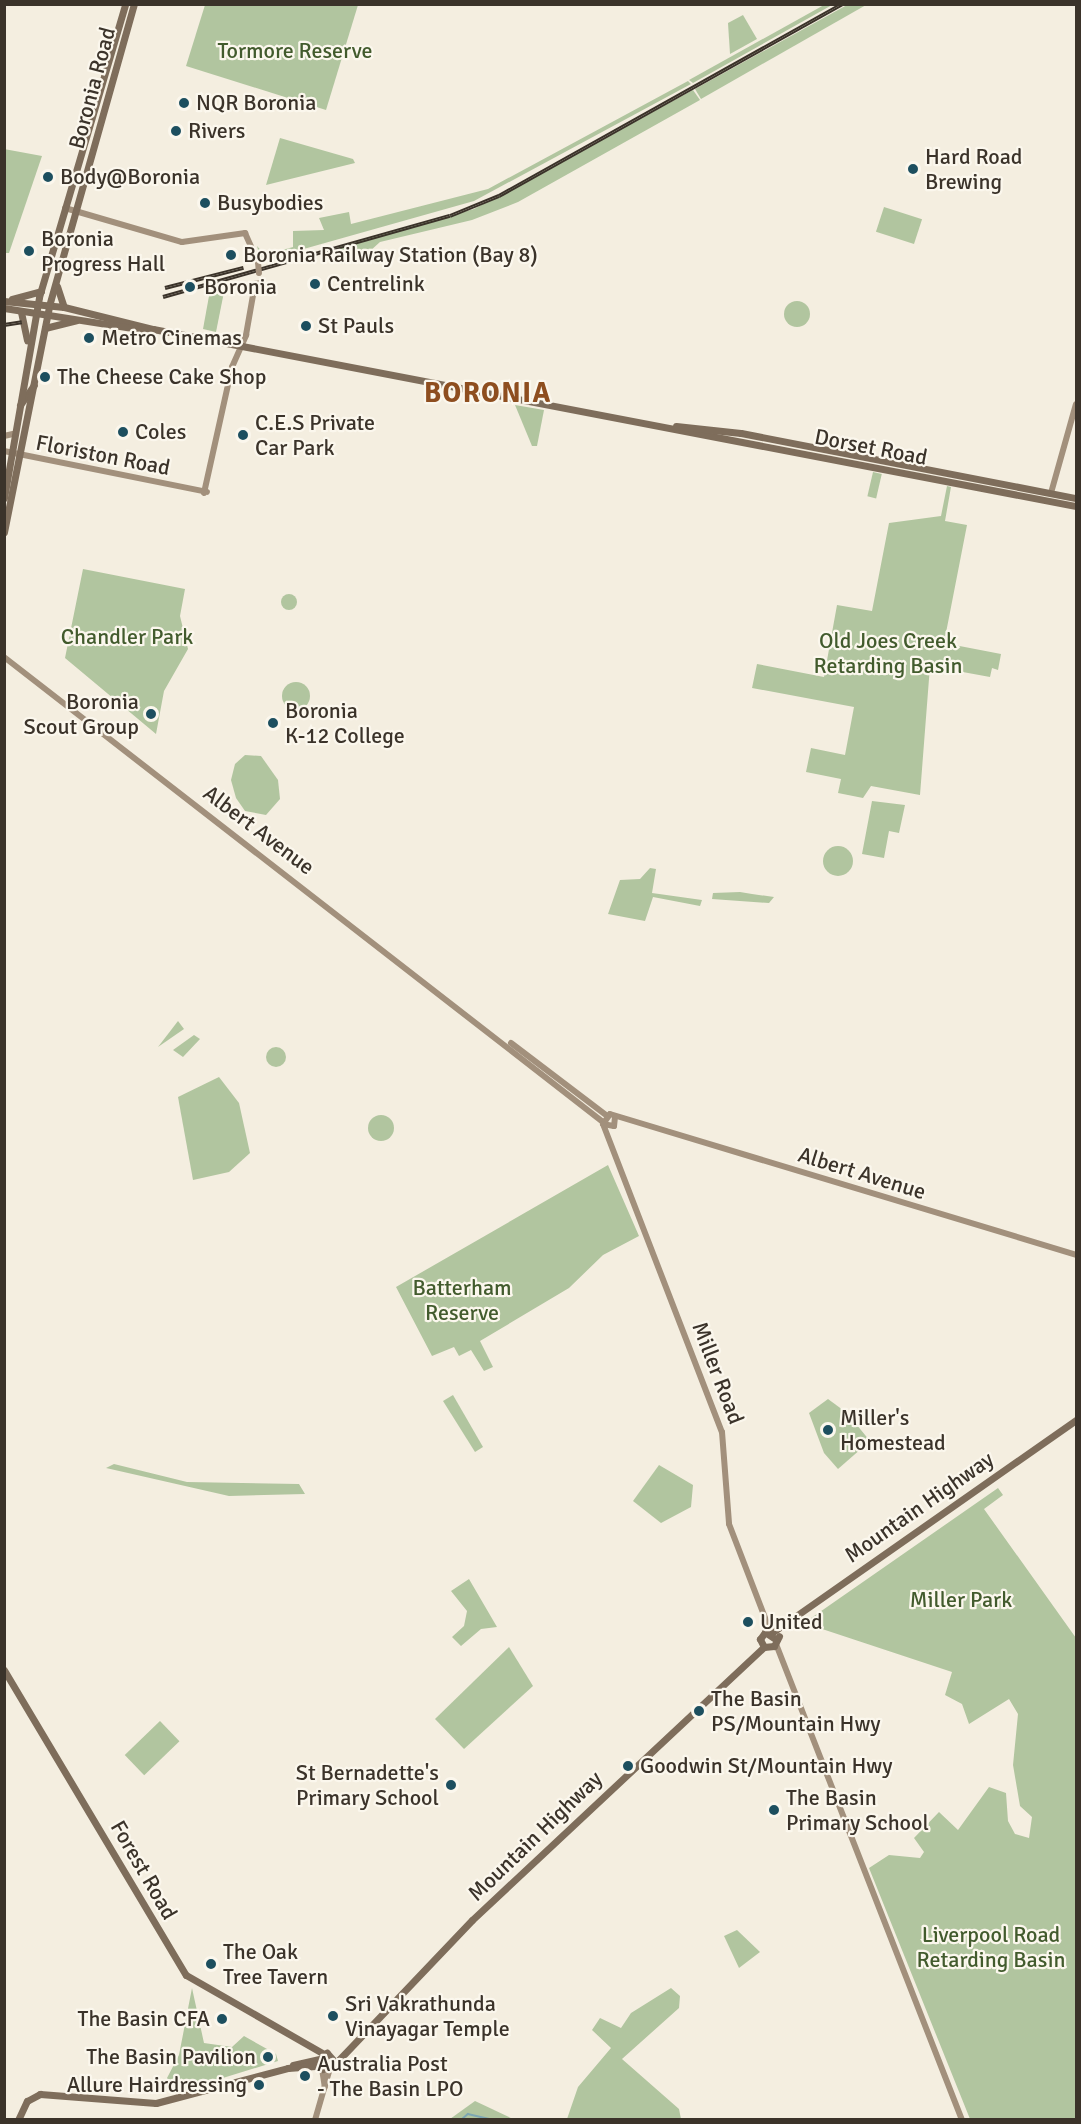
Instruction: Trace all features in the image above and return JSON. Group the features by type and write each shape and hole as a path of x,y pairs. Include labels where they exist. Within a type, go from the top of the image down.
{"main road":[{"name":"Boronia Road","path":"4,498 8,449 13,434 40,291 125,4"},
{"name":"Boronia Road","path":"4,532 58,272 134,4"},
{"path":"65,208 182,242 245,233 258,262 259,273 255,301 241,346"},
{"path":"58,272 57,296 64,307"},
{"name":"Dorset Road","path":"4,301 40,291"},
{"name":"Dorset Road","path":"4,301 64,307 153,329"},
{"name":"Dorset Road","path":"4,308 153,329 659,425 741,437 1050,496 1077,498"},
{"name":"Boronia Road","path":"21,312 27,357"},
{"path":"45,328 84,319"},
{"name":"Floriston Road","path":"8,449 21,457 206,491 241,346"},
{"path":"17,410 34,386 25,368"},
{"path":"1050,496 1077,404"},
{"path":"14,424 26,426"},
{"path":"4,436 13,434"},
{"name":"Dorset Road","path":"1050,496 1077,506"},
{"name":"Albert Avenue","path":"4,657 528,1059 604,1120"},
{"path":"604,1120 614,1123"},
{"path":"604,1120 614,1123"},
{"name":"Miller Road","path":"604,1120 610,1143 723,1432 729,1524 763,1622 769,1632"},
{"name":"Albert Avenue","path":"614,1123 636,1125 1077,1255"},
{"name":"Miller Road","path":"610,1143 614,1123"},
{"name":"Mountain Highway","path":"769,1632 783,1625 1077,1420"},
{"path":"776,1642 783,1625"},
{"path":"769,1632 776,1642 779,1660 962,2120"},
{"path":"769,1632 764,1646 779,1660"},
{"name":"Mountain Highway","path":"18,2120 27,2101 40,2094 164,2102 288,2068 324,2061 348,2045 750,1656 764,1646 776,1642"},
{"name":"Forest Road","path":"4,1670 180,1968 193,1981 304,2043 324,2061"},
{"path":"303,2061 304,2043"},
{"name":"Mountain Highway","path":"288,2068 303,2061 324,2061"},
{"path":"315,2120 325,2091 324,2061"}],"green space":[{"name":"Tormore Reserve","path":"205,5 358,5 326,110 186,66"},
{"path":"824,5 832,5 693,83 689,80"},
{"path":"847,5 866,5 701,99 695,89"},
{"path":"743,15 757,39 730,54 728,23"},
{"path":"688,81 691,84 474,201 261,261 257,246 265,255 293,247 293,231 324,230 319,218 349,212 351,224 488,189"},
{"path":"693,90 700,100 518,202 472,220 380,242 359,261 342,264 337,247 474,209"},
{"path":"280,138 353,159 355,163 266,185"},
{"path":"4,149 42,156 9,253 4,253"},
{"path":"884,207 922,219 914,244 876,232"},
{"path":"224,292 216,332 203,329 209,296"},
{"path":"797,301 806,305 810,314 806,323 797,327 788,323 784,314 788,305"},
{"path":"515,405 544,410 537,446 532,446"},
{"path":"873,472 882,474 876,498 867,496"},
{"name":"Old Joes Creek Retarding Basin","path":"947,486 951,487 945,521 967,525 944,643 1001,654 998,670 992,668 990,677 930,666 920,795 871,786 863,798 838,793 841,779 806,772 811,748 845,755 854,707 752,688 757,664 824,677 837,605 872,611 889,523 941,516"},
{"name":"Chandler Park","path":"83,569 185,589 180,616 188,649 164,691 156,734 65,658"},
{"path":"289,594 297,602 289,610 281,602"},
{"path":"296,682 306,686 310,696 306,706 296,710 286,706 282,696 286,686"},
{"path":"245,755 261,756 278,780 280,799 266,815 245,811 236,798 231,780 235,764"},
{"path":"872,801 905,805 899,833 889,831 884,858 862,854"},
{"path":"838,846 849,850 853,861 849,872 838,876 827,872 823,861 827,850"},
{"path":"650,868 656,869 652,893 702,900 700,906 653,897 645,921 608,914 620,880 640,879"},
{"path":"740,892 774,897 769,903 712,899 713,893"},
{"path":"178,1021 184,1029 158,1047"},
{"path":"194,1035 200,1039 183,1057 173,1050"},
{"path":"276,1047 283,1050 286,1057 283,1064 276,1067 269,1064 266,1057 269,1050"},
{"path":"219,1077 239,1103 250,1153 229,1172 193,1180 178,1097"},
{"path":"381,1115 390,1119 394,1128 390,1137 381,1141 372,1137 368,1128 372,1119"},
{"name":"Batterham Reserve","path":"608,1165 639,1236 603,1255 569,1288 480,1341 493,1367 484,1371 471,1350 459,1356 454,1347 432,1356 396,1287"},
{"path":"453,1395 483,1447 475,1452 443,1401"},
{"path":"828,1399 847,1413 870,1441 838,1469 824,1453 809,1413"},
{"path":"114,1464 187,1482 299,1484 305,1494 229,1496 106,1468"},
{"path":"659,1465 693,1485 691,1507 661,1523 633,1501"},
{"path":"998,1488 1003,1495 984,1509 1076,1638 1076,2119 970,2119 869,1868 889,1855 920,1858 924,1852 914,1838 939,1812 958,1830 989,1787 1006,1793 1008,1821 1015,1834 1029,1838 1032,1817 1020,1806 1013,1765 1018,1714 1009,1699 969,1724 962,1704 945,1695 952,1672 804,1623"},
{"path":"469,1579 497,1627 481,1629 461,1646 452,1637 464,1626 467,1611 451,1591"},
{"path":"509,1647 533,1686 464,1749 435,1719"},
{"path":"160,1721 179,1741 144,1775 125,1755"},
{"path":"737,1930 760,1952 739,1968 724,1936"},
{"path":"192,1988 204,2043 232,2047 244,2036 276,2054 278,2061 171,2094 167,2078 179,2055"},
{"path":"671,1988 680,1996 679,2008 622,2059 679,2109 681,2119 567,2119 578,2087 611,2048 592,2030 600,2018 621,2028 631,2013"},
{"path":"475,2101 513,2119 450,2119"}],"waterway":[{"path":"461,2120 468,2114 493,2120"}],"railway":[{"path":"163,297 450,216 499,196 843,4"},
{"path":"165,288 243,268"},
{"path":"4,325 22,322"}],"place":[{"name":"NQR Boronia","path":"184,103"},
{"name":"Rivers","path":"176,131"},
{"name":"Hard Road Brewing","path":"913,169"},
{"name":"Body@Boronia","path":"48,177"},
{"name":"Busybodies","path":"205,203"},
{"name":"Boronia Progress Hall","path":"29,251"},
{"name":"Boronia Railway Station (Bay 8)","path":"231,255"},
{"name":"Centrelink","path":"315,284"},
{"name":"Boronia","path":"190,287"},
{"name":"St Pauls","path":"306,326"},
{"name":"Metro Cinemas","path":"89,338"},
{"name":"The Cheese Cake Shop","path":"45,377"},
{"name":"Coles","path":"123,432"},
{"name":"C.E.S Private Car Park","path":"243,435"},
{"name":"Boronia Scout Group","path":"151,714"},
{"name":"Boronia K-12 College","path":"273,723"},
{"name":"Miller's Homestead","path":"828,1430"},
{"name":"United","path":"748,1622"},
{"name":"The Basin PS/Mountain Hwy","path":"699,1711"},
{"name":"Goodwin St/Mountain Hwy","path":"628,1766"},
{"name":"St Bernadette's Primary School","path":"451,1785"},
{"name":"The Basin Primary School","path":"774,1810"},
{"name":"The Oak Tree Tavern","path":"211,1964"},
{"name":"Sri Vakrathunda Vinayagar Temple","path":"333,2016"},
{"name":"The Basin CFA","path":"222,2019"},
{"name":"The Basin Pavilion","path":"268,2057"},
{"name":"Australia Post - The Basin LPO","path":"305,2076"},
{"name":"Allure Hairdressing","path":"259,2085"}],"district":[{"name":"BORONIA","path":"488,393"}],"park label":[{"name":"Miller Park","path":"961,1600"},
{"name":"Liverpool Road Retarding Basin","path":"991,1946"}]}
